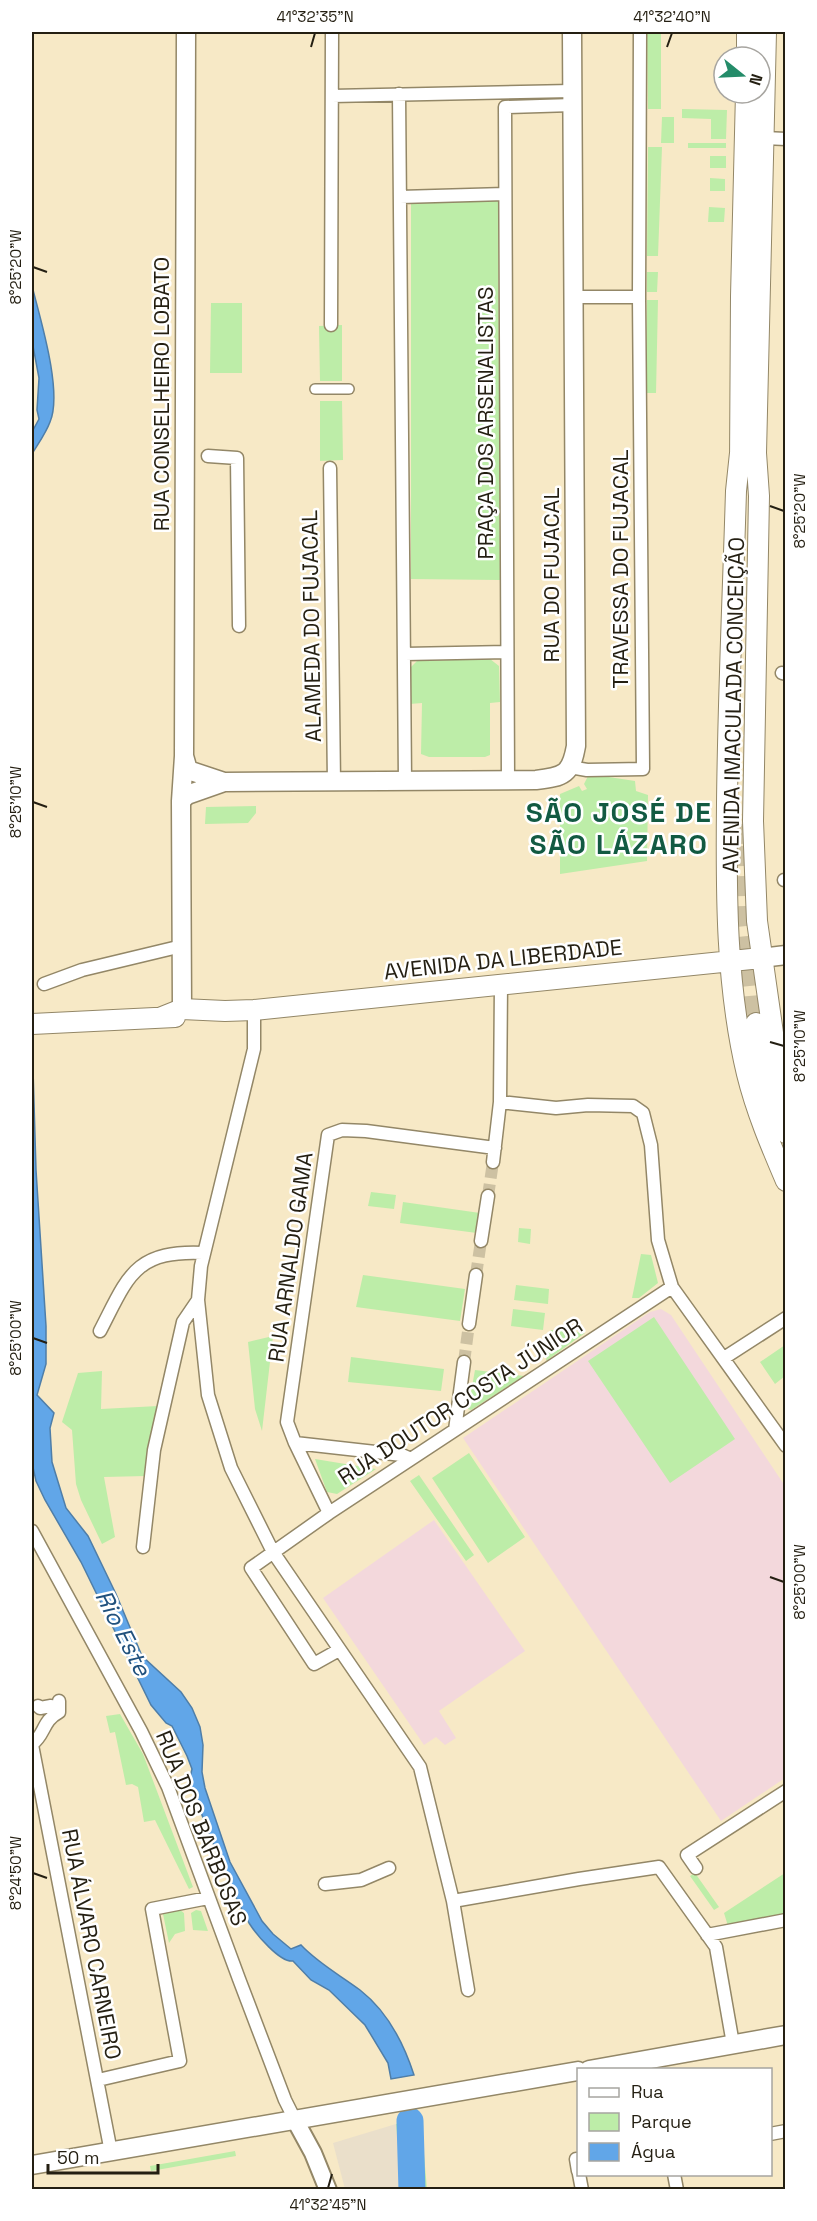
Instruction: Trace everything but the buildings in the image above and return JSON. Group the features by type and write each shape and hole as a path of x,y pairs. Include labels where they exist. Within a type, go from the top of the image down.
{"main road":[{"name":"RUA CONSELHEIRO LOBATO","path":"181,801 184,756 186,32"},
{"name":"RUA DO FUJACAL","path":"570,767 576,746 572,32"},
{"name":"AVENIDA IMACULADA CONCEIÇÃO","path":"740,824 743,495 748,453 764,138 766,32"},
{"name":"AVENIDA IMACULADA CONCEIÇÃO","path":"746,105 748,453 759,496 753,821 756,921 778,1068 786,1093"},
{"name":"AVENIDA IMACULADA CONCEIÇÃO","path":"748,453 736,491 728,765 728,924 737,1023 747,1075 766,1135 786,1180"},
{"path":"184,756 188,770 224,782 508,782 559,777 570,767"},
{"path":"183,1009 181,801 187,795 224,782"},
{"name":"AVENIDA DA LIBERDADE","path":"162,1017 183,1009 254,1010 786,955"},
{"name":"AVENIDA DA LIBERDADE","path":"32,1024 162,1017 206,1018 225,1011"},
{"path":"786,1133 752,1023 757,1073 786,1154"},
{"name":"AVENIDA DA LIBERDADE","path":"32,1030 60,1024"},
{"path":"611,2068 655,2064 733,2044 786,2035"},
{"path":"32,2165 577,2071"}],"street":[{"path":"331,325 332,32"},
{"name":"TRAVESSA DO FUJACAL","path":"570,767 588,770 643,769 639,297 640,32"},
{"path":"332,96 399,94 572,98"},
{"path":"399,94 405,782"},
{"name":"PRAÇA DOS ARSENALISTAS","path":"508,782 505,106 572,98"},
{"path":"764,138 786,139"},
{"path":"400,197 506,194"},
{"path":"574,297 639,297"},
{"path":"315,389 349,388"},
{"path":"208,456 237,458 239,626"},
{"name":"ALAMEDA DO FUJACAL","path":"330,468 334,783"},
{"path":"405,654 507,652"},
{"path":"44,984 82,970 182,946"},
{"path":"493,1162 500,1102 501,984"},
{"path":"254,1010 254,1048 204,1253 198,1300 208,1395 231,1468 273,1552 420,1767 453,1901 468,1990"},
{"path":"500,1102 556,1108 588,1105 633,1106 643,1113 651,1145 657,1240 672,1287 786,1446"},
{"name":"RUA ARNALDO GAMA","path":"295,1443 287,1422 328,1135 342,1130 366,1131 495,1148"},
{"path":"481,1241 488,1196"},
{"path":"100,1332 133,1271 157,1257 178,1252 204,1253"},
{"path":"469,1324 476,1275"},
{"name":"RUA DOUTOR COSTA JÚNIOR","path":"339,1650 314,1664 251,1568 329,1513 672,1287"},
{"path":"143,1547 158,1431 183,1322 198,1300"},
{"path":"724,1358 786,1318"},
{"path":"455,1430 464,1362"},
{"path":"295,1443 402,1455 411,1459"},
{"path":"295,1443 329,1513"},
{"name":"RUA DOS BARBOSAS","path":"32,1531 141,1731 168,1787 285,2100 295,2120"},
{"path":"32,1744 39,1739 44,1724 59,1706 40,1708 38,1706"},
{"name":"RUA ÁLVARO CARNEIRO","path":"32,1744 111,2152"},
{"path":"696,1868 687,1855 786,1791"},
{"path":"453,1901 659,1867 716,1947 733,2044"},
{"path":"325,1884 361,1880 389,1869"},
{"path":"98,2080 180,2061 152,1908 208,1898"},
{"path":"707,1935 786,1920"},
{"path":"295,2120 313,2153 328,2190"}],"shaded area":[{"path":"661,1309 671,1315 785,1486 785,1778 721,1821 463,1438 650,1312"},
{"path":"434,1520 525,1651 439,1711 456,1738 445,1745 436,1737 424,1745 323,1598"},
{"path":"396,2124 402,2189 345,2189 333,2143"}],"green space":[{"path":"647,32 661,32 661,109 648,109"},
{"path":"682,109 727,110 726,139 711,139 711,119 682,118"},
{"path":"662,117 674,117 674,143 661,143"},
{"path":"688,143 726,143 726,148 688,148"},
{"path":"648,147 662,147 658,256 647,256"},
{"path":"710,156 726,156 726,168 710,168"},
{"path":"710,178 725,179 725,191 710,191"},
{"path":"411,201 498,201 500,580 411,579"},
{"path":"709,207 725,208 724,222 708,222"},
{"path":"647,272 658,272 657,292 647,292"},
{"path":"647,300 658,300 656,393 646,393"},
{"path":"211,303 242,303 242,373 210,373"},
{"path":"342,325 342,381 320,381 319,326"},
{"path":"320,401 342,401 343,460 320,461"},
{"path":"490,659 499,666 500,702 490,703 490,755 485,757 429,757 421,754 422,703 410,704 409,669 417,661"},
{"path":"589,774 635,781 636,791 648,795 647,861 560,874 560,794 579,786 582,791 587,789 584,784"},
{"path":"256,806 256,813 248,823 205,824 206,807"},
{"path":"371,1192 396,1195 394,1209 368,1206"},
{"path":"403,1202 480,1213 477,1233 400,1223"},
{"path":"519,1228 531,1229 530,1244 518,1242"},
{"path":"641,1254 651,1255 658,1283 639,1298 632,1298"},
{"path":"363,1275 465,1289 460,1321 356,1307"},
{"path":"516,1285 549,1289 548,1304 514,1300"},
{"path":"513,1309 545,1313 543,1330 511,1326"},
{"path":"654,1317 735,1439 670,1483 588,1361"},
{"path":"551,1330 585,1333 546,1361"},
{"path":"273,1336 262,1431 255,1409 248,1342"},
{"path":"785,1345 785,1376 775,1384 760,1362"},
{"path":"351,1357 444,1369 441,1391 348,1382"},
{"path":"475,1370 524,1376 471,1410 468,1409"},
{"path":"102,1371 101,1409 158,1406 146,1476 104,1477 115,1537 102,1544 76,1484 72,1430 62,1422 78,1373"},
{"path":"469,1453 525,1537 488,1563 432,1478"},
{"path":"315,1459 376,1469 337,1494 327,1492"},
{"path":"419,1475 474,1555 466,1561 410,1481"},
{"path":"120,1714 143,1754 193,1887 189,1889 155,1820 144,1822 138,1787 132,1784 126,1785 115,1732 110,1733 106,1716"},
{"path":"695,1873 719,1907 714,1910 690,1876"},
{"path":"785,1873 785,1916 728,1926 724,1913"},
{"path":"180,1910 184,1913 185,1931 175,1934 169,1943 163,1914"},
{"path":"196,1910 201,1911 208,1931 193,1930 191,1913"},
{"path":"421,2120 427,2189 402,2189 396,2124"},
{"path":"235,2151 236,2156 151,2171 150,2166"}],"water":[{"path":"32,286 45,335 54,393 50,422 32,454 32,432 39,419 37,410 39,378 32,341"},
{"path":"32,1036 36,1170 46,1326 46,1364 37,1395 54,1413 50,1428 52,1462 66,1508 88,1536 142,1656 181,1692 192,1708 200,1727 203,1745 202,1772 205,1788 230,1862 262,1921 291,1949 301,1945 322,1964 370,1998 393,2029 414,2075 391,2079 388,2063 365,2025 329,1990 311,1980 293,1961 275,1953 249,1923 224,1871 189,1782 192,1769 187,1756 172,1726 166,1723 151,1705 81,1562 36,1481 32,1463"},
{"path":"411,2127 414,2189 405,2189 402,2128"}],"waterway":[{"name":"Rio Este","path":"410,2121 412,2190"}],"tunnel":[{"path":"737,824 738,860"},
{"path":"745,846 746,922 756,1023"},
{"path":"488,1196 493,1162"},
{"path":"476,1275 481,1241"},
{"path":"464,1362 469,1324"}],"district":[{"name":"SÃO JOSÉ DE SÃO LÁZARO","path":"619,828"}]}
